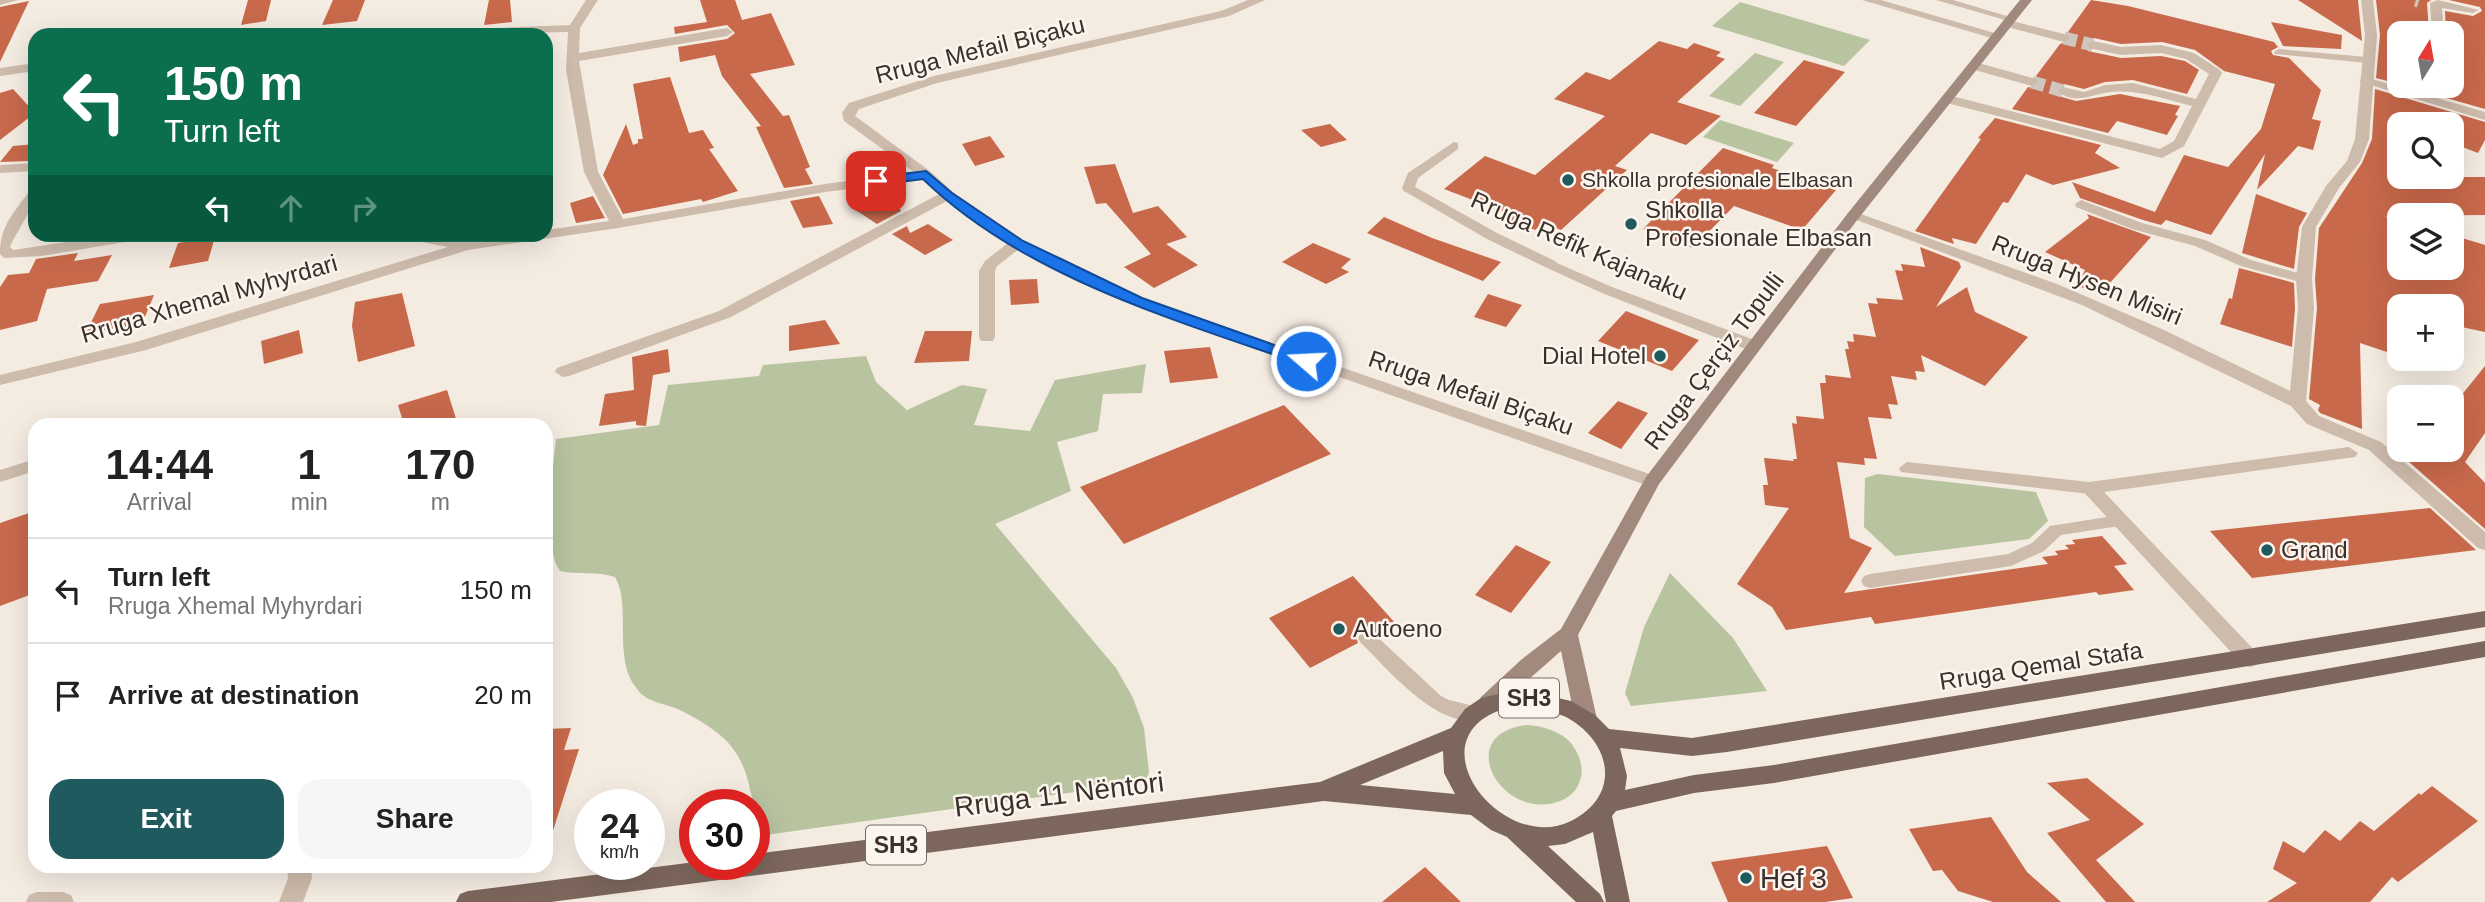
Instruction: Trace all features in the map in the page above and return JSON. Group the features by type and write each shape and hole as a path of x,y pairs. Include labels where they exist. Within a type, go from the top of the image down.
{"main road":[{"name":"Rruga Çerçiz Topulli","path":"1568,635 1652,481 1853,216 2026,0"},
{"name":"Rruga Qemal Stafa","path":"1604,737 1692,747 1727,743 2485,619"},
{"path":"1482,708 1529,665 1568,635 1586,719"},
{"path":"1605,810 1694,784 1774,774 2485,649"},
{"name":"SH3","path":"1605,810 1564,834 1539,835 1515,830 1494,820 1476,807 1463,790 1455,772 1453,752 1458,735 1482,708 1519,697 1546,700 1567,708 1586,719 1604,737 1613,754 1616,771 1615,788 1605,810 1618,902"},
{"name":"Rruga 11 Nëntori","path":"1324,790 1458,735"},
{"name":"Rruga 11 Nëntori","path":"468,902 545,897 1324,790 1476,807"},
{"name":"SH3","path":"1515,830 1592,902"}],"street":[{"path":"0,2 12,0"},
{"path":"592,0 574,28 572,58 591,172 618,224"},
{"name":"Rruga Mefail Biçaku","path":"1259,0 1225,14 934,80 850,109 849,118 926,175 948,195 1018,243 1137,301 1652,481"},
{"path":"1868,0 2064,38"},
{"path":"2297,402 2306,308 2304,279 2309,227 2333,186 2353,162 2362,139 2371,35 2367,0"},
{"path":"2419,1 2473,10"},
{"path":"2435,3 2437,21"},
{"path":"553,29 574,28"},
{"path":"572,58 727,32"},
{"path":"1948,99 2162,154 2179,143 2217,73 2190,56 2161,49 2121,51 2094,45"},
{"path":"1975,66 2032,82"},
{"path":"0,72 28,68"},
{"path":"2063,91 2085,96 2105,89 2133,87 2199,104"},
{"path":"0,169 28,167"},
{"name":"Rruga Xhemal Myhyrdari","path":"553,233 825,188 926,175"},
{"path":"563,372 725,314 948,195"},
{"path":"28,203 12,225 2,248 9,255 101,242"},
{"name":"Rruga Hysen Misiri","path":"1853,216 2005,269 2163,334 2297,402 2313,420 2375,446 2485,543"},
{"path":"444,242 466,246"},
{"name":"Rruga Xhemal Myhyrdari","path":"0,380 140,345 466,246 494,242"},
{"path":"987,337 987,271 990,264 1018,243"},
{"name":"Rruga Refik Kajanaku","path":"1550,264 1607,290 1754,346"},
{"path":"2089,488 2349,453"},
{"path":"0,476 28,467"},
{"path":"2089,488 2250,659"},
{"path":"291,902 300,873"}],"lane":[{"path":"1941,0 2006,26"},
{"path":"2279,52 2367,60"},
{"path":"2365,80 2485,116"},
{"name":"Rruga Refik Kajanaku","path":"1454,146 1412,176 1408,188 1492,236 1550,264"},
{"path":"2081,204 2137,226 2200,243 2246,263 2304,279"},
{"path":"1907,468 2089,488"},
{"path":"1870,581 2011,560 2038,547 2056,530 2120,521"},
{"path":"1367,638 1434,701 1445,707 1482,708"},
{"path":"37,902 62,902"}],"green space":[{"path":"1740,2 1870,40 1844,66 1712,26"},
{"path":"1755,53 1784,62 1740,106 1709,96"},
{"path":"1720,120 1794,143 1777,162 1703,137"},
{"path":"866,356 876,382 907,410 962,385 987,389 974,425 1030,431 1055,380 1146,364 1142,393 1103,394 1098,431 1057,442 1071,491 995,524 1116,668 1133,698 1144,728 1149,772 1146,782 770,834 770,789 750,789 740,760 719,734 680,710 651,700 637,689 625,663 622,602 615,577 560,571 553,552 553,468 556,439 659,425 668,385 759,376 763,365"},
{"path":"1878,474 2036,492 2048,521 2029,539 1895,556 1864,527 1865,478"},
{"path":"1670,573 1733,638 1767,691 1631,706 1625,693 1644,627"},
{"path":"1527,725 1556,732 1567,739 1577,752 1581,762 1581,778 1574,792 1563,800 1539,804 1520,800 1504,789 1493,775 1489,759 1492,744 1504,732"}],"building":[{"path":"248,0 271,0 266,21 241,25"},
{"path":"333,0 365,0 357,21 322,25"},
{"path":"489,0 510,0 512,22 484,25"},
{"path":"700,0 735,0 742,20 771,13 795,65 750,74 783,116 789,115 810,167 805,169 813,184 784,188 756,127 761,126 722,76 715,55 680,62 678,47 727,39 735,33 727,25 675,34 674,27 707,22"},
{"path":"2091,0 2128,6 2274,42 2278,47 2271,51 2273,55 2289,58 2321,90 2312,119 2321,121 2313,150 2298,146 2257,190 2265,154 2211,235 2166,220 2161,225 2143,220 2080,198 2072,182 2155,212 2184,155 2228,167 2261,129 2275,84 2224,71 2195,50 2162,42 2121,44 2094,38 2084,44 2088,51 2121,58 2161,56 2185,61 2199,70 2187,94 2133,80 2105,82 2084,89 2064,84 2054,90 2062,97 2076,101 2120,94 2180,106 2175,115 2178,116 2167,135 2117,121 2108,133 2012,109 2028,87 2033,88 2039,84 2036,76 2060,44 2071,40 2068,32"},
{"path":"2298,0 2358,0 2362,41"},
{"path":"2376,0 2431,0 2427,3 2428,21 2387,21 2387,81 2376,78 2380,35"},
{"path":"2449,0 2485,0 2485,109 2446,98 2464,98 2464,21 2445,21 2445,11 2473,16 2482,11 2480,7"},
{"path":"29,1 0,62 0,7"},
{"path":"2271,22 2342,35 2341,49 2283,46"},
{"path":"1659,41 1687,49 1694,43 1721,52 1716,56 1725,59 1677,102 1721,116 1686,145 1651,133 1615,166 1627,170 1561,230 1543,223 1535,230 1500,216 1504,212 1444,189 1485,156 1535,175 1605,116 1554,99 1586,72 1610,80"},
{"name":"Shkolla Profesionale Elbasan","path":"1804,60 1845,72 1796,126 1754,113"},
{"path":"670,77 689,133 703,130 714,148 709,149 738,191 703,202 701,199 623,214 603,175 626,124 633,145 638,143 638,139 643,139 633,84"},
{"path":"13,89 28,105 28,118 0,140 0,93"},
{"path":"2375,89 2387,93 2387,98 2405,98 2452,112 2387,112 2387,189 2464,189 2464,177 2485,177 2485,215 2464,215 2464,203 2387,203 2387,280 2464,280 2464,239 2485,245 2485,332 2464,328 2464,294 2387,294 2387,352 2360,343 2362,429 2320,413 2320,405 2309,399 2317,308 2315,279 2319,228 2362,163 2372,139"},
{"path":"2464,116 2485,122 2485,140 2478,153 2464,148"},
{"path":"1995,118 2101,145 2095,153 2120,168 2053,185 2026,174 2008,203 2003,202 1976,244 1952,238 1954,244 1915,231 1981,139 1978,138"},
{"path":"1330,124 1347,140 1321,147 1301,130"},
{"path":"990,136 1005,157 975,166 962,144"},
{"path":"28,145 28,161 0,162 13,146"},
{"name":"Shkolla profesionale Elbasan","path":"1723,148 1836,190 1802,230 1734,206 1693,248 1643,229"},
{"path":"1115,164 1133,213 1158,206 1187,237 1166,244 1198,265 1154,288 1124,267 1151,254 1106,203 1096,204 1084,167"},
{"path":"2256,194 2307,213 2299,227 2294,269 2242,253"},
{"path":"593,196 605,218 576,223 570,203"},
{"path":"819,196 833,224 803,228 790,201"},
{"path":"895,200 901,211 877,224 854,209"},
{"path":"2087,214 2151,237 2101,293 2077,286 2085,270 2045,252 2089,218"},
{"path":"1384,217 1432,238 1501,262 1483,281 1367,233"},
{"path":"928,224 953,240 925,255 892,234 907,226 910,233"},
{"path":"214,242 208,261 169,268 178,243"},
{"path":"1313,243 1351,259 1341,268 1349,272 1326,284 1282,262"},
{"path":"1920,247 1959,262 1961,267 1936,307 1967,287 1975,312 2028,337 1985,386 1921,355 1925,372 1915,371 1917,380 1891,376 1898,405 1888,404 1892,419 1868,417 1877,459 1864,458 1865,465 1837,462 1850,538 1872,548 1844,593 2048,564 2042,557 2058,555 2055,551 2069,549 2065,545 2075,544 2072,540 2102,536 2127,564 2114,566 2134,590 2099,595 2096,592 1875,624 1871,617 1786,630 1772,607 1737,584 1789,508 1765,505 1763,485 1768,485 1764,458 1797,459 1792,423 1797,424 1796,416 1824,419 1820,383 1826,383 1825,375 1851,378 1845,349 1849,349 1847,341 1854,342 1853,334 1876,337 1868,303 1878,304 1876,298 1903,300 1895,270 1903,271 1901,264 1925,267"},
{"path":"78,253 74,261 112,255 98,281 47,289 37,321 0,330 0,287 8,275 29,273 36,259"},
{"path":"2239,268 2294,283 2292,347 2220,324 2229,298 2232,299"},
{"path":"1037,279 1039,303 1011,305 1009,280"},
{"path":"402,293 415,346 358,362 352,326 355,302"},
{"path":"1488,294 1522,305 1506,327 1474,317"},
{"path":"154,295 142,324 86,333 100,304"},
{"name":"Dial Hotel","path":"1626,311 1699,340 1672,371 1598,341"},
{"path":"825,320 840,344 789,351 789,326"},
{"path":"299,330 303,353 264,364 261,341"},
{"path":"925,331 972,331 969,361 914,363"},
{"path":"1210,347 1218,378 1170,383 1164,351"},
{"path":"668,349 670,372 653,375 646,426 636,425 636,421 599,426 605,394 634,390 632,357"},
{"path":"2485,366 2485,433 2465,462 2485,483 2485,529 2409,462 2464,462 2464,392"},
{"path":"447,390 456,418 402,418 398,405"},
{"path":"1618,401 1648,413 1621,449 1588,433"},
{"path":"1284,405 1331,454 1124,544 1080,487"},
{"path":"2430,508 2476,550 2252,578 2210,531"},
{"path":"28,513 28,596 0,606 0,523"},
{"path":"1516,545 1551,562 1511,613 1475,595"},
{"path":"1353,576 1396,624 1377,633 1368,629 1360,631 1356,637 1358,643 1310,668 1269,618"},
{"path":"571,728 564,750 579,749 553,831 553,729"},
{"path":"2087,778 2144,824 2096,860 2135,902 2106,902 2047,833 2090,820 2047,783"},
{"path":"2432,786 2478,821 2398,882 2392,877 2370,902 2267,902 2297,883 2273,869 2283,841 2304,853 2325,830 2340,841 2360,821 2374,831 2419,793 2421,795"},
{"path":"1991,817 2027,872 2061,902 1993,902 1958,891 1942,870 1933,871 1909,829"},
{"path":"1827,846 1853,898 1825,902 1728,902 1711,862"},
{"path":"1425,867 1461,902 1382,902"}],"tunnel":[{"path":"2064,38 2093,45"},
{"path":"2032,82 2063,91"}],"place":[{"name":"Shkolla profesionale Elbasan","path":"1568,180"},
{"name":"Shkolla Profesionale Elbasan","path":"1631,224"},
{"name":"Dial Hotel","path":"1660,356"},
{"name":"Grand","path":"2267,550"},
{"name":"Autoeno","path":"1339,629"},
{"name":"Hef 3","path":"1746,878"}],"route":[{"path":"876,181 926,175 948,195 1018,243 1056,262 1137,301 1306,361"}]}
